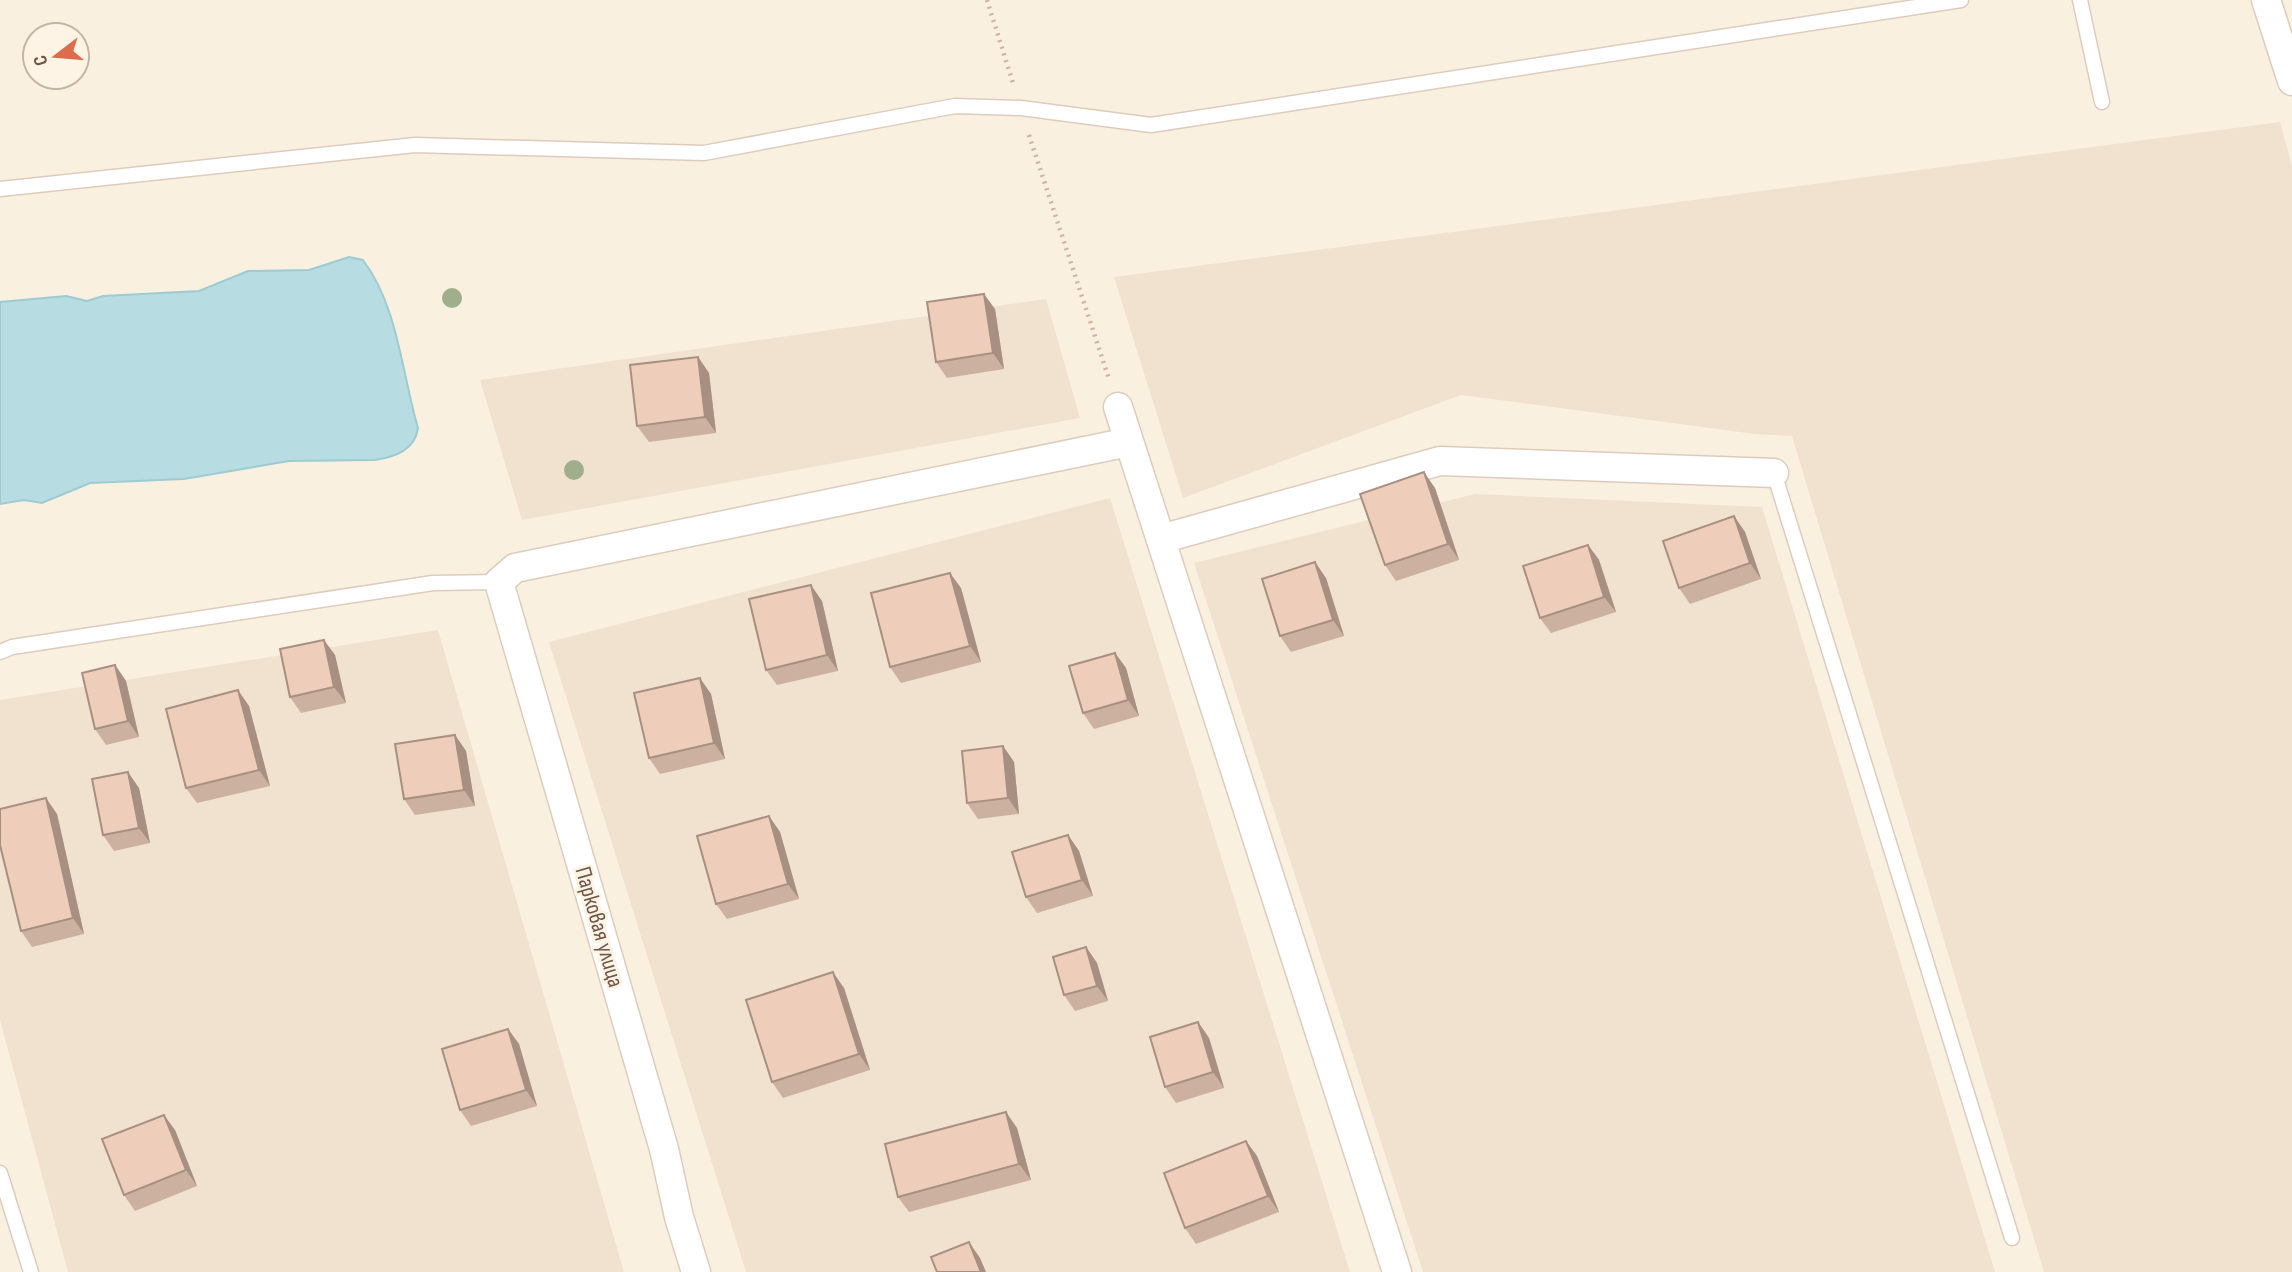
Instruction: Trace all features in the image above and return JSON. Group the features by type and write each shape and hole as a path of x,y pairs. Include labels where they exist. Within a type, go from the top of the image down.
{"street":[{"path":"2266,0 2292,81"},
{"path":"1118,408 1397,1272"},
{"path":"499,582 514,568 1129,442"},
{"path":"1161,539 1440,461 1774,473"},
{"name":"Парковая улица","path":"499,582 664,1149 679,1217 696,1272"}],"lane":[{"path":"0,189 415,145 704,153 956,106 1021,108 1151,125 1961,0"},
{"path":"2080,0 2102,102"},
{"path":"1774,473 2012,1238"},
{"path":"0,652 12,647 433,583 499,582"},
{"path":"0,1173 32,1272"}],"path":[{"path":"987,0 1118,408"}],"shaded area":[{"path":"2280,122 2292,166 2292,1272 2044,1272 1792,436 1755,434 1461,395 1183,498 1114,277"},
{"path":"1046,299 1080,418 522,520 480,380"},
{"path":"1475,494 1762,507 1995,1272 1423,1272 1194,563"},
{"path":"1110,498 1350,1272 746,1272 549,642"},
{"path":"438,630 624,1272 68,1272 0,1020 0,700"}],"water":[{"path":"349,257 363,260 375,278 392,319 418,428 413,442 403,451 375,460 289,461 184,479 90,483 42,503 24,500 0,504 0,302 66,296 87,301 103,296 199,291 248,271 309,270"}],"building":[{"path":"984,294 993,353 936,362 927,302"},
{"path":"698,357 705,417 637,426 630,365"},
{"path":"1424,472 1448,544 1385,565 1360,494"},
{"path":"1734,516 1750,563 1679,588 1663,541"},
{"path":"1588,545 1604,597 1540,618 1523,566"},
{"path":"1315,562 1333,620 1280,636 1262,579"},
{"path":"950,573 970,646 890,667 871,593"},
{"path":"811,585 827,655 766,670 749,599"},
{"path":"324,640 334,687 290,697 280,649"},
{"path":"1115,653 1128,700 1083,713 1069,666"},
{"path":"115,665 128,721 95,729 82,673"},
{"path":"700,678 714,743 649,758 634,693"},
{"path":"238,690 259,770 186,788 166,709"},
{"path":"455,735 464,790 404,799 395,744"},
{"path":"1003,746 1008,798 967,803 962,751"},
{"path":"128,772 139,828 103,835 92,779"},
{"path":"46,798 73,918 21,931 0,845 0,809"},
{"path":"769,816 788,884 716,904 697,836"},
{"path":"1068,835 1082,880 1026,897 1012,852"},
{"path":"1086,947 1097,986 1064,995 1053,957"},
{"path":"833,972 859,1054 772,1082 746,1000"},
{"path":"1198,1022 1213,1072 1165,1087 1150,1037"},
{"path":"508,1029 526,1090 460,1110 442,1049"},
{"path":"1006,1112 1019,1164 898,1197 885,1144"},
{"path":"164,1115 186,1170 124,1195 102,1139"},
{"path":"1246,1141 1268,1196 1185,1228 1164,1173"},
{"path":"969,1242 981,1272 937,1272 931,1257"}]}
